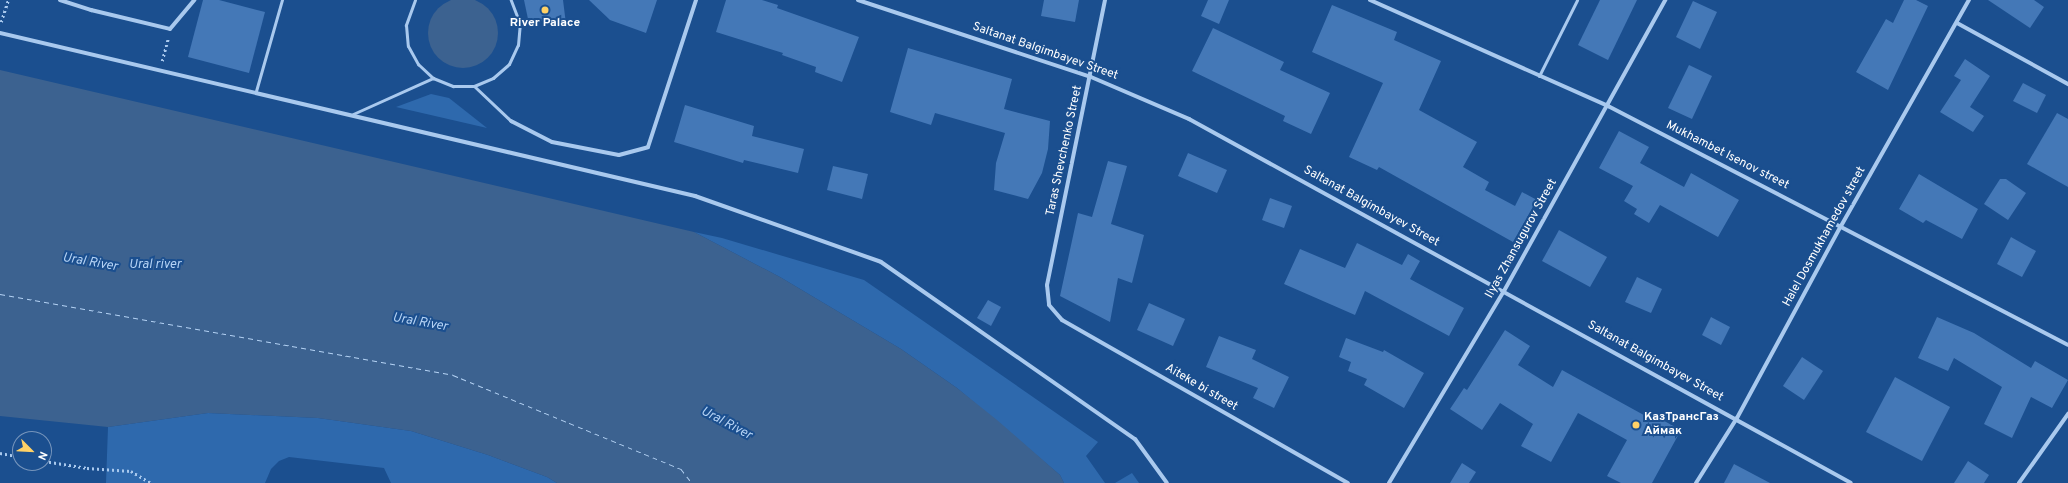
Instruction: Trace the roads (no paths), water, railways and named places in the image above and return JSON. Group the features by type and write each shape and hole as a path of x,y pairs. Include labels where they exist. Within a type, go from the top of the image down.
{"street":[{"path":"60,0 91,10 170,29 194,0"},
{"path":"511,121 552,142 619,155 648,147 696,0"},
{"name":"Saltanat Balgimbayev Street","path":"858,0 1091,77 1189,119 1737,418 1851,483"},
{"name":"Taras Shevchenko Street","path":"1049,305 1047,285 1091,77 1105,0"},
{"name":"Mukhambet Isenov street","path":"1370,0 1608,106 2068,345"},
{"name":"Ilyas Zhansugurov Street","path":"1389,483 1504,291 1608,106 1665,0"},
{"name":"Halel Dosmukhamedov street","path":"1696,483 1737,418 1841,226 1970,0"},
{"path":"1957,23 2068,84"},
{"path":"0,33 256,91 695,196 881,262 1135,439 1167,483"},
{"name":"Aiteke bi street","path":"1049,305 1062,320 1348,483"},
{"path":"2019,483 2068,414"}],"lane":[{"path":"256,91 282,0"},
{"path":"415,0 406,25 408,46 418,64 433,78 453,86 474,86 493,78 509,64 518,45 520,24 511,0"},
{"path":"1539,76 1577,0"},
{"path":"353,114 433,78"},
{"path":"474,86 511,121"}],"water":[{"path":"456,-2 470,-2 483,4 492,13 496,19 498,33 496,47 488,58 477,66 470,68 456,68 449,66 438,58 430,47 428,40 428,26 430,19 438,8 449,0"},
{"name":"Ural river","path":"0,70 694,232 780,277 901,349 957,388 997,420 1060,475 1064,483 557,483 547,477 488,455 411,431 318,418 208,413 108,427 0,416"}],"place":[{"name":"River Palace","path":"545,10"},
{"name":"КазТрансГаз Аймак","path":"1636,425"}],"water label":[{"name":"Ural River","path":"90,263"},
{"name":"Ural River","path":"420,323"},
{"name":"Ural River","path":"726,424"}]}
